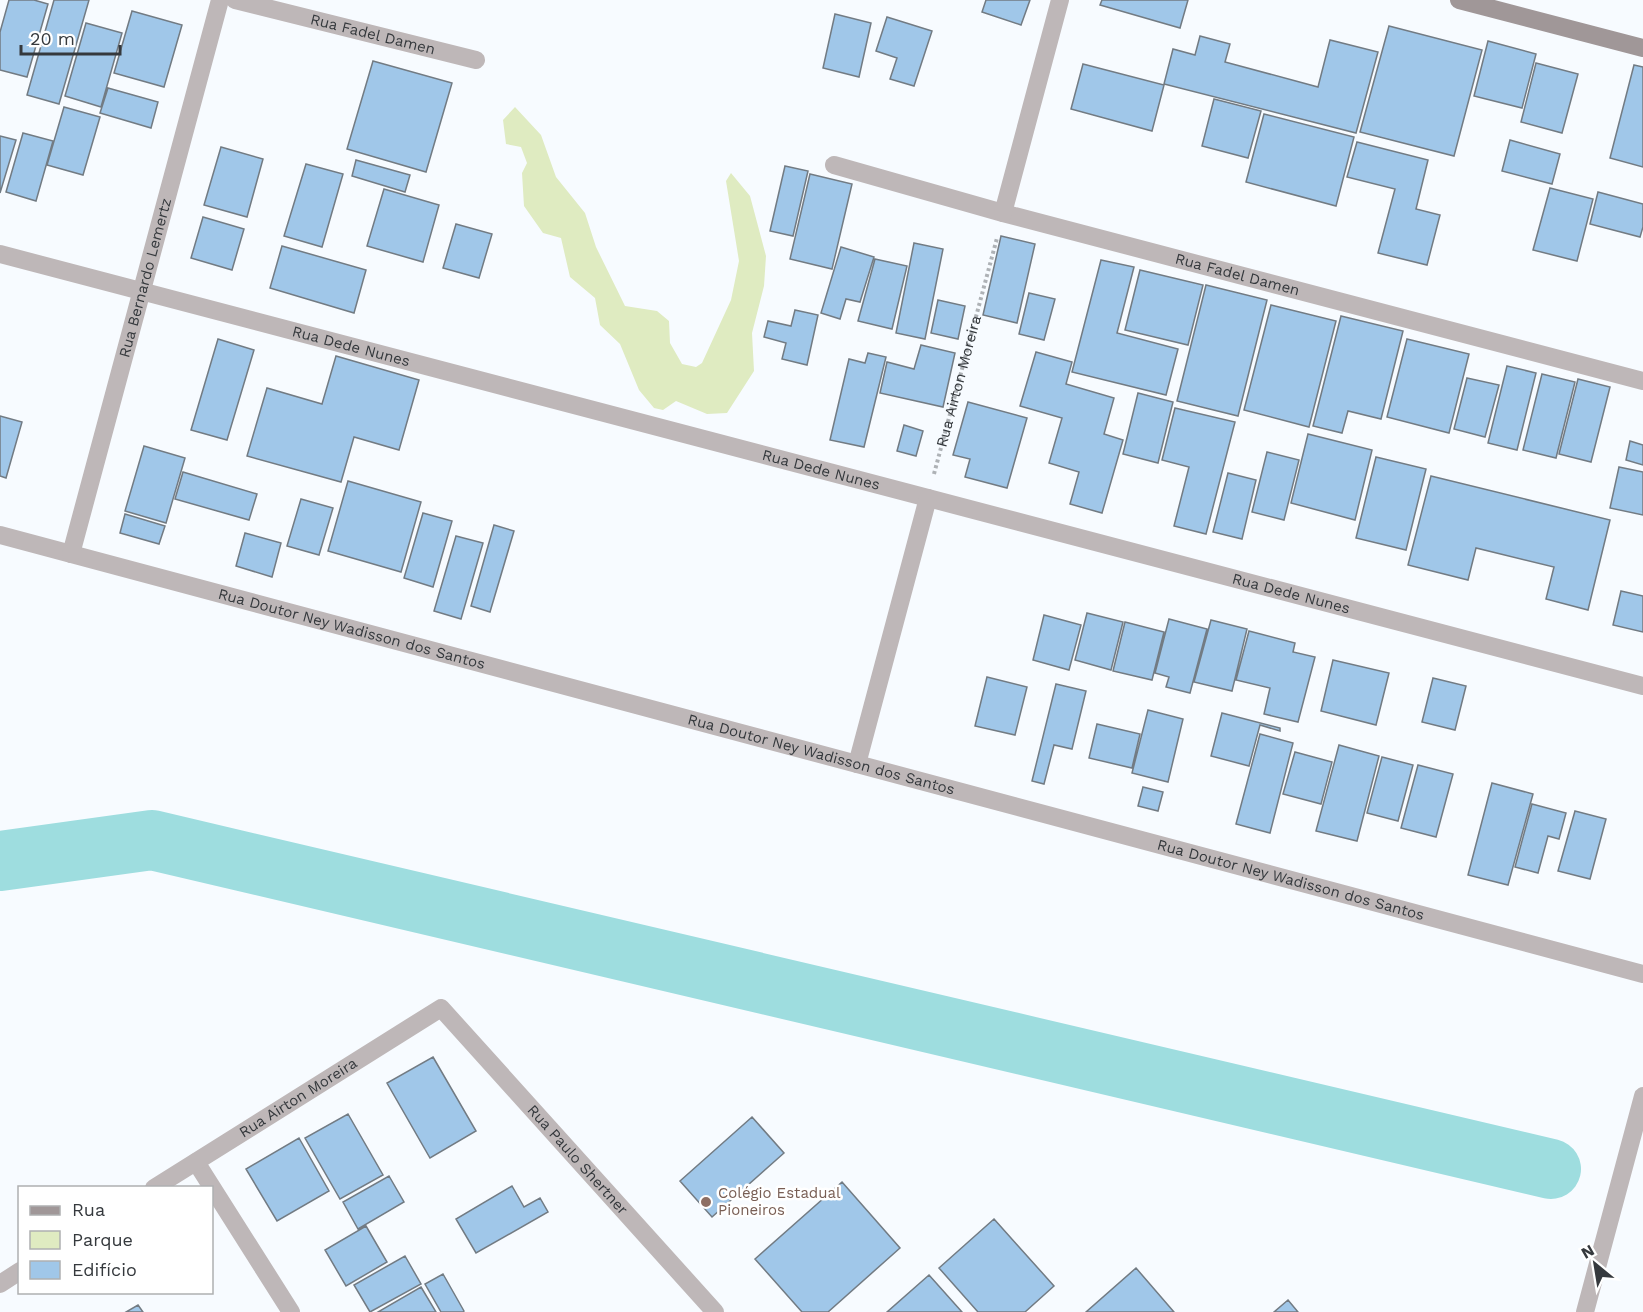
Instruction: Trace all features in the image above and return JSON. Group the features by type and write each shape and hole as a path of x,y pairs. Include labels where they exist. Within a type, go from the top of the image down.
{"main road":[{"path":"1459,0 1643,48"}],"street":[{"name":"Rua Bernardo Lemertz","path":"71,554 220,0"},
{"name":"Rua Fadel Damen","path":"235,0 476,60"},
{"path":"1003,213 1060,0"},
{"name":"Rua Fadel Damen","path":"834,165 1003,213 1643,381"},
{"name":"Rua Dede Nunes","path":"0,254 1643,686"},
{"path":"857,764 928,498"},
{"name":"Rua Doutor Ney Wadisson dos Santos","path":"0,535 1643,974"},
{"name":"Rua Airton Moreira","path":"157,1186 441,1008"},
{"name":"Rua Paulo Shertner","path":"441,1008 715,1312"},
{"path":"1585,1312 1643,1096"},
{"path":"196,1162 211,1186"},
{"path":"213,1189 291,1312"},
{"path":"0,1284 18,1272"}],"path":[{"name":"Rua Airton Moreira","path":"928,498 1003,213"}],"green space":[{"path":"515,107 541,135 556,177 585,213 596,247 625,306 657,311 669,321 670,343 682,364 696,367 702,363 731,300 739,261 726,181 731,173 750,196 766,256 764,286 752,333 754,371 727,413 707,414 676,401 663,410 654,408 639,390 620,344 600,325 595,298 570,277 561,238 543,233 524,206 522,173 527,163 521,147 506,144 503,120"}],"building":[{"path":"9,0 34,0 48,4 27,77 0,70 0,32"},
{"path":"54,0 89,0 59,104 27,95"},
{"path":"986,0 1030,0 1021,25 982,12"},
{"path":"1102,0 1188,0 1180,28 1100,5"},
{"path":"132,11 182,25 164,87 114,73"},
{"path":"835,14 871,23 859,77 823,68"},
{"path":"887,17 932,31 914,86 890,79 897,58 876,51"},
{"path":"86,23 122,33 101,107 65,96"},
{"path":"1389,26 1482,50 1454,156 1360,132"},
{"path":"1200,36 1230,44 1225,62 1318,87 1330,40 1378,52 1356,133 1164,84 1173,49 1195,55"},
{"path":"1488,41 1536,54 1522,108 1474,96"},
{"path":"373,61 452,83 426,172 347,149"},
{"path":"1536,63 1578,74 1562,133 1521,122"},
{"path":"1083,64 1164,85 1152,131 1071,109"},
{"path":"1634,65 1643,67 1643,167 1610,158"},
{"path":"108,88 158,102 151,128 100,113"},
{"path":"1214,99 1261,111 1248,158 1202,146"},
{"path":"64,107 100,117 83,175 47,165"},
{"path":"1264,114 1354,137 1336,206 1246,182"},
{"path":"23,133 53,141 36,201 6,192"},
{"path":"0,136 16,140 0,193"},
{"path":"1510,140 1560,154 1552,184 1502,171"},
{"path":"1357,142 1428,160 1416,209 1440,215 1427,265 1378,253 1395,189 1347,177"},
{"path":"221,147 263,159 247,217 204,205"},
{"path":"356,160 410,175 405,192 352,176"},
{"path":"306,164 343,174 322,247 284,236"},
{"path":"785,166 808,171 793,236 770,231"},
{"path":"810,174 852,184 832,269 790,259"},
{"path":"1550,188 1593,199 1577,261 1533,250"},
{"path":"384,189 439,205 423,262 367,246"},
{"path":"1598,192 1643,204 1643,227 1640,237 1590,224"},
{"path":"203,217 244,229 232,270 191,258"},
{"path":"456,224 492,234 479,278 443,268"},
{"path":"1001,236 1035,244 1017,323 983,315"},
{"path":"914,243 943,249 925,339 896,333"},
{"path":"282,246 366,270 354,313 270,288"},
{"path":"841,247 874,257 860,302 846,299 840,319 821,313"},
{"path":"875,259 907,266 892,329 858,321"},
{"path":"1101,260 1134,267 1117,333 1178,349 1166,395 1072,372"},
{"path":"1140,270 1203,285 1188,345 1125,330"},
{"path":"1206,285 1267,300 1238,416 1177,401"},
{"path":"1029,293 1055,299 1044,340 1019,334"},
{"path":"938,300 965,306 958,339 931,333"},
{"path":"1271,305 1336,321 1309,427 1244,410"},
{"path":"795,310 818,315 807,365 782,359 786,343 764,337 768,321 791,326"},
{"path":"1341,316 1403,331 1381,419 1348,411 1342,433 1313,426"},
{"path":"218,339 254,350 227,440 191,430"},
{"path":"1407,339 1469,354 1449,433 1387,417"},
{"path":"921,345 955,353 943,407 880,393 887,362 914,369"},
{"path":"1036,352 1072,362 1066,384 1114,398 1104,434 1123,440 1102,513 1070,504 1079,472 1049,463 1062,418 1020,406"},
{"path":"868,353 886,357 864,447 830,440 849,359 865,363"},
{"path":"336,356 419,380 399,450 354,437 341,482 247,456 267,388 322,404"},
{"path":"1507,366 1536,373 1517,450 1488,443"},
{"path":"1542,374 1575,382 1556,458 1523,450"},
{"path":"1467,378 1499,385 1485,437 1454,429"},
{"path":"1578,379 1610,387 1591,462 1559,454"},
{"path":"1138,393 1173,402 1158,463 1123,454"},
{"path":"968,402 1027,418 1007,488 965,477 970,459 953,455"},
{"path":"1175,408 1235,422 1206,534 1174,526 1189,467 1162,460"},
{"path":"0,416 22,422 6,478 0,476"},
{"path":"904,425 923,431 916,456 897,451"},
{"path":"1308,434 1372,450 1355,520 1291,503"},
{"path":"1630,441 1643,445 1643,465 1626,460"},
{"path":"144,446 185,458 166,523 125,511"},
{"path":"1267,452 1299,460 1284,520 1252,512"},
{"path":"1376,457 1426,469 1406,550 1356,538"},
{"path":"1619,467 1643,472 1643,515 1610,508"},
{"path":"183,472 257,494 249,520 175,499"},
{"path":"1228,473 1256,480 1242,539 1213,532"},
{"path":"1431,476 1610,520 1588,610 1546,599 1554,567 1476,548 1468,580 1408,565"},
{"path":"348,481 421,502 401,572 328,551"},
{"path":"301,499 333,508 319,555 287,546"},
{"path":"423,513 452,521 433,587 404,578"},
{"path":"125,514 165,526 159,544 120,533"},
{"path":"494,525 514,531 490,612 471,606"},
{"path":"245,533 281,543 272,577 236,566"},
{"path":"456,536 483,543 461,619 434,611"},
{"path":"1621,591 1643,596 1643,632 1613,625"},
{"path":"1087,613 1123,622 1111,670 1075,660"},
{"path":"1044,615 1081,625 1069,670 1033,660"},
{"path":"1169,619 1207,629 1190,693 1166,687 1169,677 1155,673"},
{"path":"1211,620 1247,629 1232,691 1194,682"},
{"path":"1125,622 1164,632 1152,680 1113,671"},
{"path":"1249,631 1295,643 1293,652 1315,657 1298,722 1264,714 1270,688 1236,680"},
{"path":"1333,660 1389,673 1376,725 1321,711"},
{"path":"987,677 1027,687 1015,735 975,726"},
{"path":"1433,678 1466,686 1455,730 1422,722"},
{"path":"1056,684 1086,691 1072,749 1054,745 1044,784 1032,781"},
{"path":"1148,710 1183,719 1168,782 1132,773"},
{"path":"1222,713 1280,728 1280,731 1260,725 1249,766 1211,756"},
{"path":"1097,724 1140,734 1132,768 1089,758"},
{"path":"1260,734 1293,743 1270,833 1236,824"},
{"path":"1339,745 1379,756 1357,841 1316,831"},
{"path":"1295,752 1332,762 1321,804 1283,794"},
{"path":"1382,757 1413,765 1398,821 1367,813"},
{"path":"1418,765 1453,774 1436,837 1401,828"},
{"path":"1492,783 1533,794 1508,885 1468,875"},
{"path":"1143,787 1163,792 1158,811 1138,806"},
{"path":"1532,804 1566,813 1559,839 1548,836 1538,873 1515,867"},
{"path":"1575,811 1606,819 1590,879 1558,871"},
{"path":"433,1057 476,1131 430,1158 387,1083"},
{"path":"348,1114 383,1175 340,1199 305,1138"},
{"path":"752,1117 784,1153 712,1217 680,1181"},
{"path":"299,1138 329,1191 277,1221 246,1169"},
{"path":"389,1176 404,1202 358,1229 343,1202"},
{"path":"842,1182 900,1248 828,1312 802,1312 755,1259"},
{"path":"512,1186 524,1207 540,1198 548,1212 476,1253 456,1219"},
{"path":"994,1219 1054,1286 1025,1312 978,1312 939,1268"},
{"path":"366,1226 387,1262 346,1286 325,1250"},
{"path":"405,1256 421,1284 370,1312 354,1285"},
{"path":"1136,1268 1174,1312 1086,1312"},
{"path":"443,1274 463,1312 441,1312 425,1284"},
{"path":"929,1275 962,1312 887,1312"},
{"path":"421,1287 436,1312 378,1312"},
{"path":"1288,1300 1298,1312 1274,1312"},
{"path":"138,1305 143,1312 126,1312"}],"waterway":[{"path":"0,861 152,840 1551,1169"}],"place":[{"name":"Colégio Estadual Pioneiros","path":"706,1202"}]}
